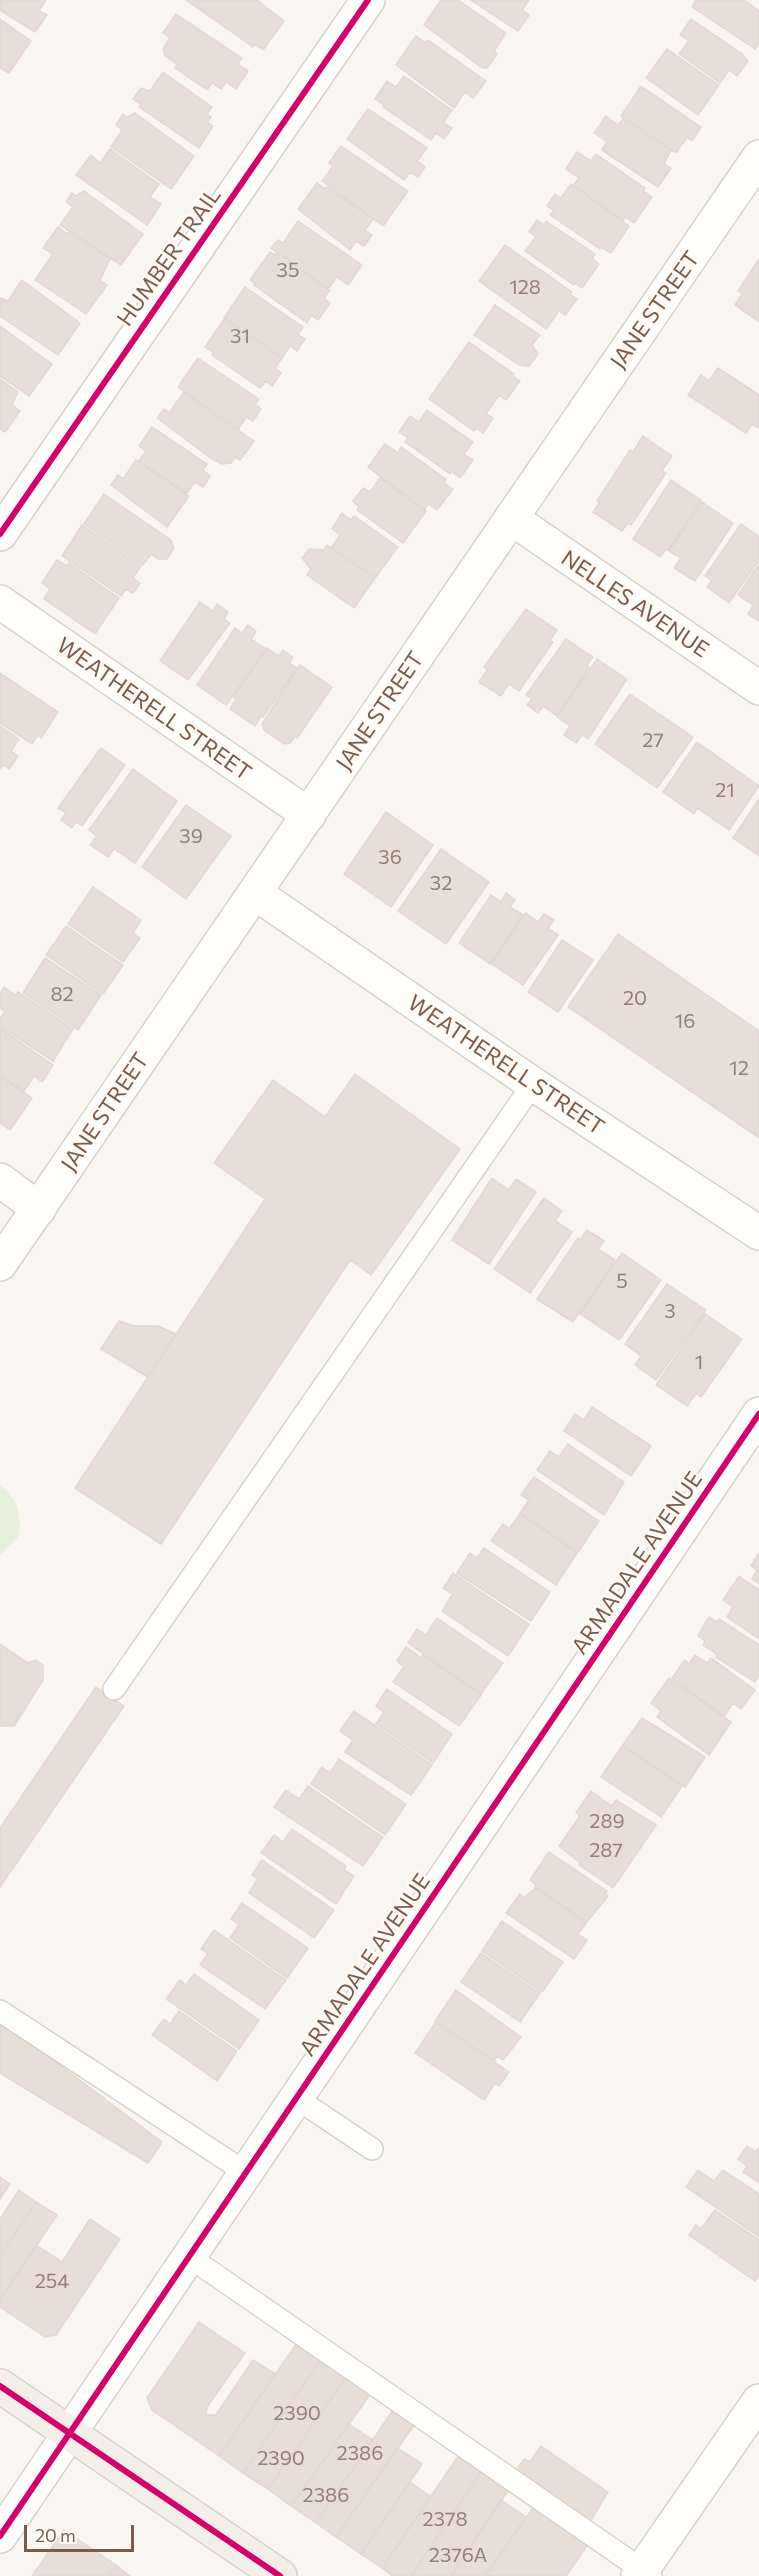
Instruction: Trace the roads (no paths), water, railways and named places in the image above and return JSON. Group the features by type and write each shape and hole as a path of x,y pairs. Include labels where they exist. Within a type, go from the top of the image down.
{"main road":[{"path":"0,2386 280,2576"}],"street":[{"name":"HUMBER TRAIL","path":"0,534 368,0"},
{"name":"JANE STREET","path":"0,1264 759,157"},
{"name":"NELLES AVENUE","path":"511,518 759,688"},
{"name":"WEATHERELL STREET","path":"0,602 309,814"},
{"name":"WEATHERELL STREET","path":"255,893 533,1084 759,1233"},
{"path":"0,1180 39,1209"},
{"name":"ARMADALE AVENUE","path":"0,2536 759,1414"},
{"path":"644,2574 759,2402"}],"lane":[{"path":"114,1689 533,1084"},
{"path":"0,2011 245,2172"},
{"path":"296,2098 372,2149"},
{"path":"188,2256 644,2574"}]}
